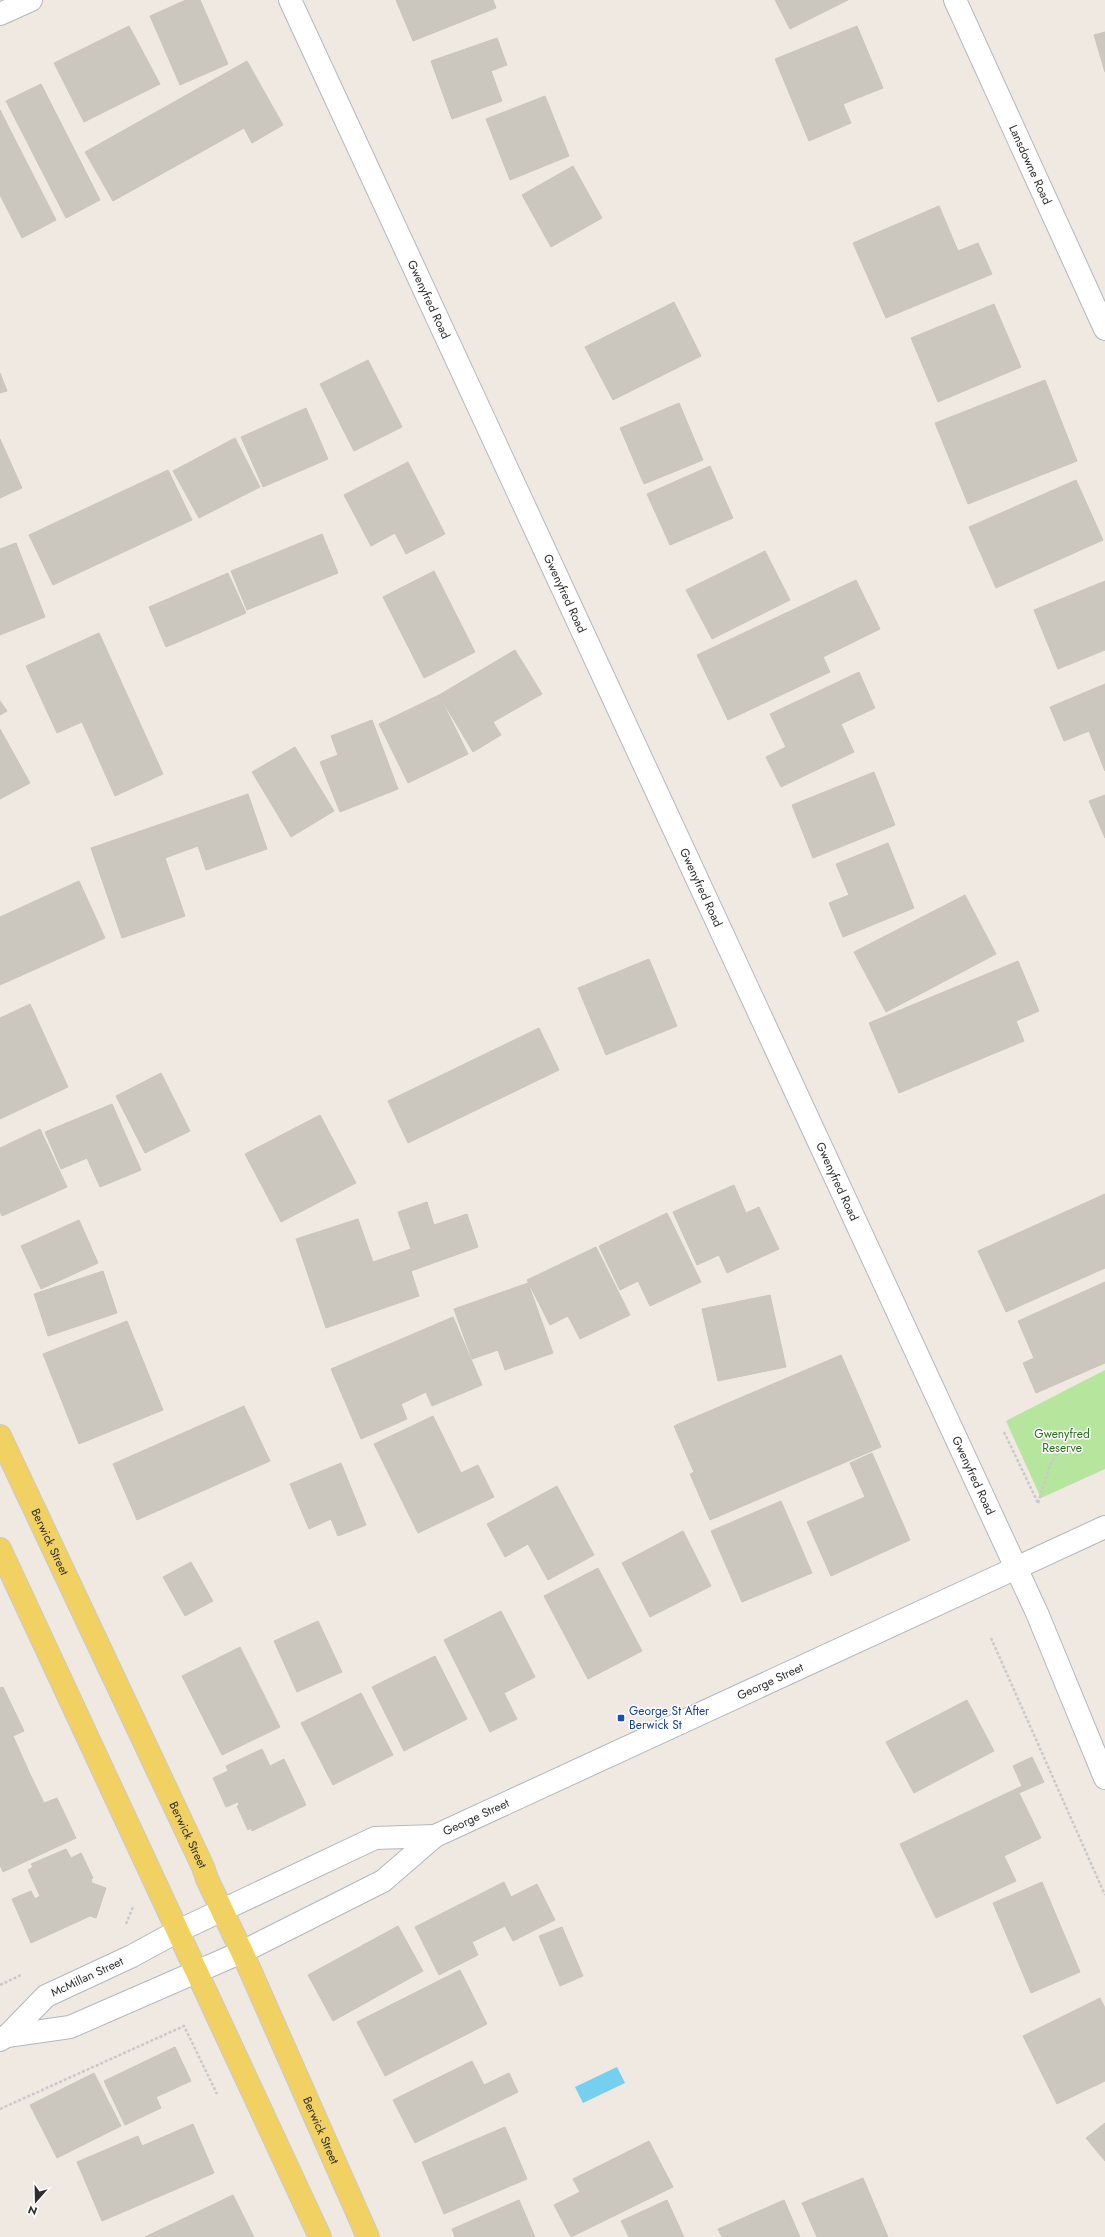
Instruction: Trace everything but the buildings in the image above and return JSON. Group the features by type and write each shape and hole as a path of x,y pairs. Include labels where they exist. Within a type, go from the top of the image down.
{"main road":[{"name":"Berwick Street","path":"0,1436 223,1910 368,2237"},
{"path":"0,1549 320,2237"}],"street":[{"path":"0,14 31,0"},
{"name":"Gwenyfred Road","path":"290,0 1037,1613 1105,1778"},
{"name":"Lansdowne Road","path":"955,0 1105,329"},
{"name":"George Street","path":"196,1972 242,1952 383,1881 435,1836 961,1592 1016,1569 1105,1527"},
{"name":"George Street","path":"178,1931 375,1838 435,1836"},
{"name":"McMillan Street","path":"3,2038 46,1996 132,1956 178,1931"},
{"name":"McMillan Street","path":"3,2038 70,2027 196,1972"}],"path":[{"path":"1004,1432 1038,1504 1050,1465 1071,1432"},
{"path":"991,1638 1105,1895"},
{"path":"124,1928 135,1901"},
{"path":"0,1985 28,1972"},
{"path":"0,2109 184,2026 218,2097"}],"green space":[{"name":"Gwenyfred Reserve","path":"1105,1370 1105,1469 1041,1498 1006,1421"}],"water":[{"path":"617,2067 625,2083 583,2103 575,2087"}],"place":[{"name":"George St After Berwick St","path":"621,1718"}]}
